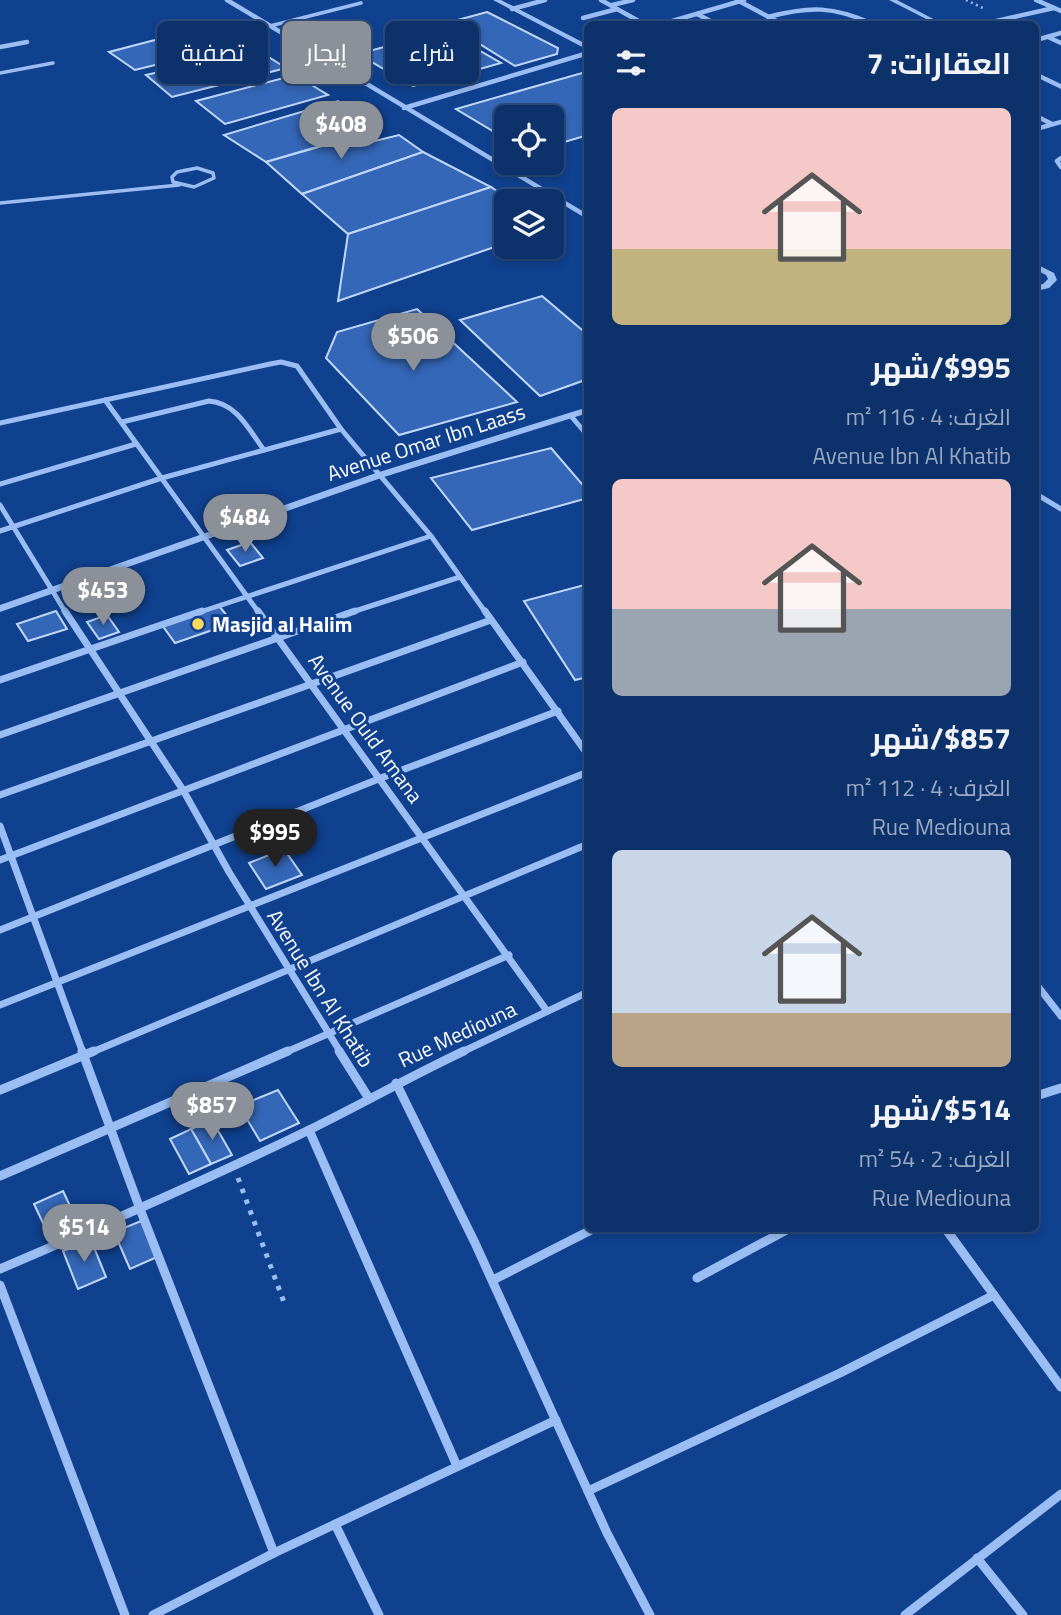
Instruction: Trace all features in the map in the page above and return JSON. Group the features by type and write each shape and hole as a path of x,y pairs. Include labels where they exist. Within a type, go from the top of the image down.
{"street":[{"path":"227,0 584,215"},
{"path":"496,0 584,47"},
{"path":"512,9 545,0"},
{"path":"601,0 639,21"},
{"path":"612,5 633,0"},
{"path":"672,21 740,0 776,21"},
{"path":"892,0 934,21"},
{"path":"1036,0 1061,11"},
{"path":"768,17 807,8 831,7 866,21"},
{"path":"996,21 1054,8"},
{"path":"583,18 618,9"},
{"path":"697,14 710,21"},
{"path":"1039,39 1061,33"},
{"path":"1048,37 1061,43"},
{"path":"2,46 27,42"},
{"path":"404,108 584,50"},
{"path":"1039,76 1061,87"},
{"path":"1039,118 1053,125"},
{"path":"1039,128 1061,122"},
{"path":"1061,158 1056,161 1061,167"},
{"path":"1039,268 1050,273 1061,269"},
{"path":"1045,288 1053,280 1050,273"},
{"path":"0,423 281,362 301,369 341,429 431,536 584,749"},
{"name":"Avenue Ould Amana","path":"106,400 425,838 547,1011"},
{"path":"122,422 209,401 220,401 229,405 264,450"},
{"name":"Avenue Omar Ibn Laass","path":"0,609 380,475 584,412"},
{"path":"571,416 584,431"},
{"path":"0,531 162,478 341,429"},
{"path":"0,484 136,444"},
{"path":"1039,496 1061,509"},
{"name":"Avenue Ibn Al Khatib","path":"0,505 88,649 183,790 250,907 368,1097"},
{"path":"0,680 431,536"},
{"path":"0,735 278,636 460,577"},
{"path":"0,795 491,620"},
{"path":"0,860 523,662"},
{"path":"0,930 381,778 558,711"},
{"path":"0,1005 584,774"},
{"path":"0,827 140,1209 274,1553"},
{"path":"0,1090 584,846"},
{"path":"0,1176 509,955"},
{"path":"1039,988 1061,1016"},
{"name":"Rue Mediouna","path":"0,1269 140,1209 309,1130 396,1083 584,994"},
{"path":"396,1083 493,1280 588,1491 650,1615"},
{"path":"1039,1095 1061,1088"},
{"path":"309,1130 457,1466"},
{"path":"493,1280 587,1232"},
{"path":"697,1278 783,1232"},
{"path":"948,1232 1061,1387"},
{"path":"0,1285 125,1615"},
{"path":"588,1491 840,1373 994,1295"},
{"path":"153,1615 274,1553 556,1420"},
{"path":"905,1615 1061,1494"},
{"path":"335,1524 379,1615"},
{"path":"977,1558 1023,1615"}],"lane":[{"path":"270,26 361,3"},
{"path":"0,73 53,63"},
{"path":"0,203 179,185 189,187 209,183 214,178 214,173 197,168 177,172 172,177 173,182 179,185"}],"path":[{"path":"233,1165 285,1305"}],"building":[{"path":"487,12 558,48 557,54 515,66 479,44 479,21 453,21"},
{"path":"157,39 157,65 135,70 109,52"},
{"path":"385,47 385,70 371,62 371,50"},
{"path":"479,50 501,63 479,69"},
{"path":"268,57 282,65 282,69 268,73"},
{"path":"157,72 157,84 223,84 172,97 146,75"},
{"path":"584,74 584,136 564,142 564,105 494,105 494,132 456,109"},
{"path":"282,78 282,84 310,84 328,95 225,124 196,101 268,84"},
{"path":"338,101 381,128 266,162 224,135"},
{"path":"364,134 375,141 399,135 423,152 302,194 266,162"},
{"path":"423,152 491,187 348,234 302,194"},
{"path":"491,187 494,189 494,247 338,301 348,234"},
{"path":"542,296 584,332 584,380 540,396 460,320"},
{"path":"417,309 517,402 399,435 326,358 337,332"},
{"path":"551,448 584,486 584,499 472,530 431,478"},
{"path":"250,542 263,558 240,566 227,550"},
{"path":"584,585 584,678 575,680 524,601"},
{"name":"Masjid al Halim","path":"219,606 233,623 175,643 162,625"},
{"path":"56,611 67,629 28,641 17,624"},
{"path":"107,615 119,632 99,639 87,622"},
{"path":"284,849 302,875 266,889 249,863"},
{"path":"278,1090 299,1123 260,1141 239,1106"},
{"path":"212,1120 232,1155 211,1164 191,1129"},
{"path":"191,1129 211,1164 189,1174 170,1139"},
{"path":"63,1191 78,1223 49,1236 34,1204"},
{"path":"141,1221 157,1257 130,1269 114,1232"},
{"path":"91,1240 106,1277 78,1289 63,1251"}],"place":[{"name":"Masjid al Halim","path":"198,624"}]}
